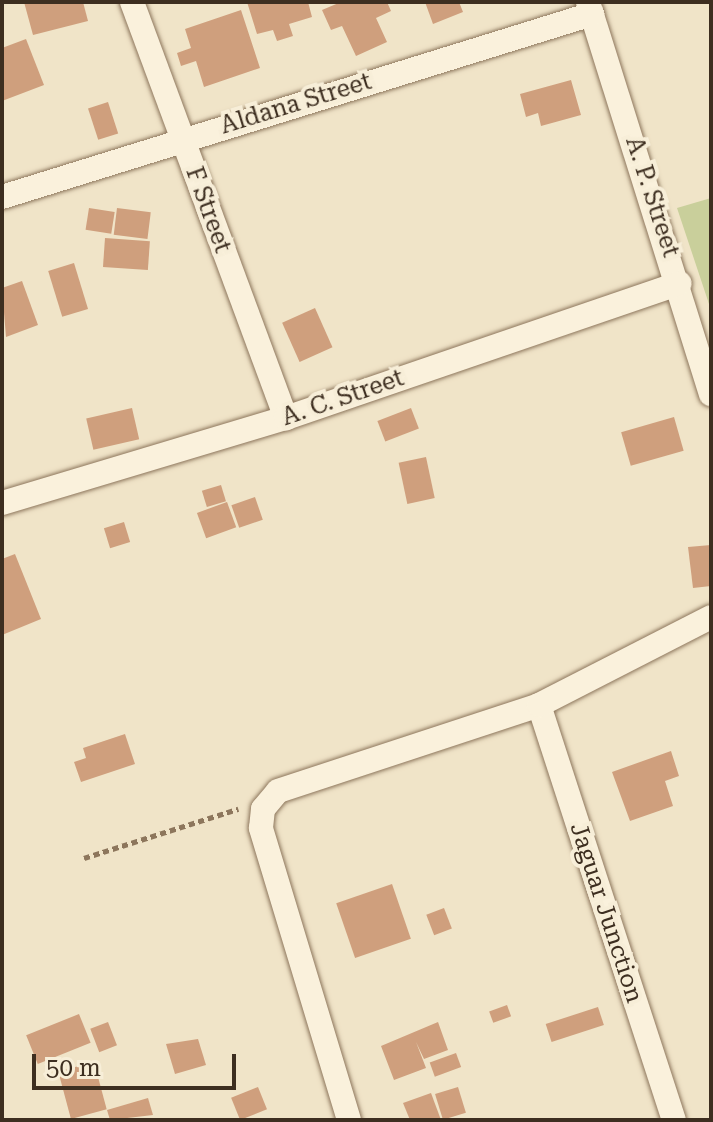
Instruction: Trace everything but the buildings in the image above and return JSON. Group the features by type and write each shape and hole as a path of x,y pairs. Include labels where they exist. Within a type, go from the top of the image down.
{"street":[{"name":"F Street","path":"132,2 286,418"},
{"name":"Aldana Street","path":"2,197 590,8"},
{"name":"A. P. Street","path":"590,8 680,283 711,394"},
{"name":"A. C. Street","path":"2,503 286,418 680,283"},
{"path":"349,1120 261,828 263,809 278,791 539,705 711,617"},
{"name":"Jaguar Junction","path":"539,705 674,1120"}],"path":[{"path":"84,858 198,817 263,809"}],"green space":[{"path":"711,198 711,310 677,208"}]}
